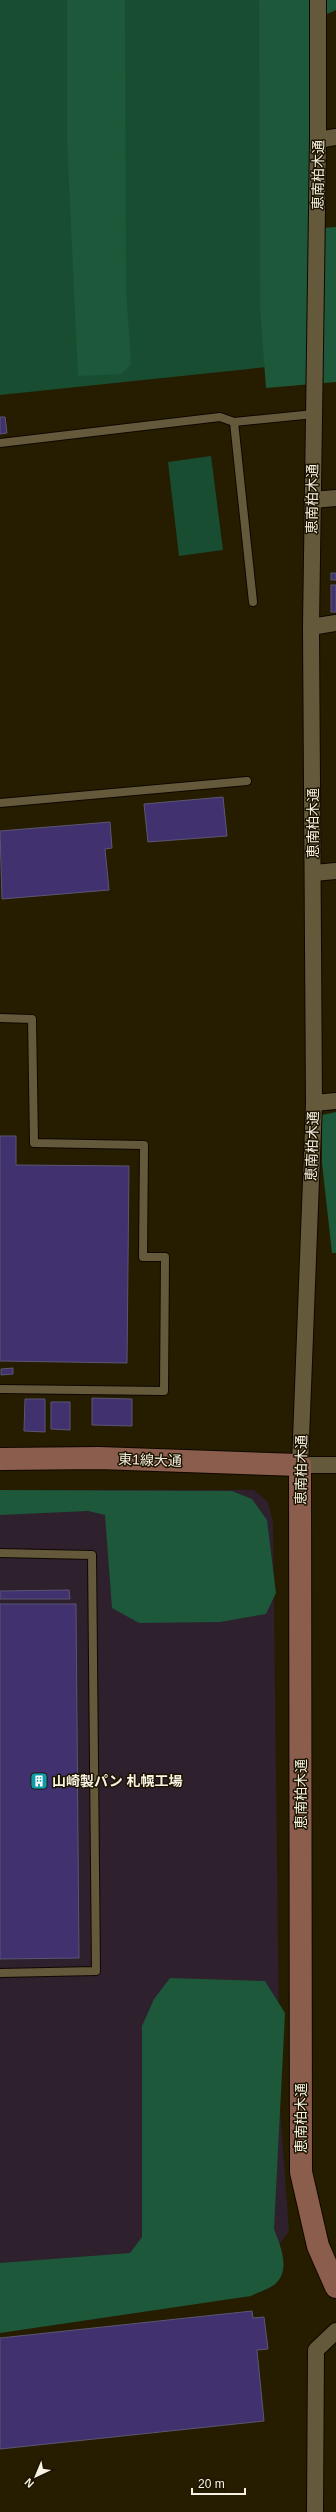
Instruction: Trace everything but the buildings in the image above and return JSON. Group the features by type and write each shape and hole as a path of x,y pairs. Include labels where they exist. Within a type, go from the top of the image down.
{"street":[{"name":"恵南柏木通","path":"318,0 318,140 311,627 314,873 314,1103 300,1465 301,2172 318,2246 336,2287"},
{"path":"318,140 336,137"},
{"path":"312,500 336,498"},
{"path":"311,627 336,624"},
{"path":"314,873 336,871"},
{"path":"314,1103 336,1101"},
{"name":"東1線大通","path":"0,1459 99,1458 300,1465"},
{"path":"300,1465 336,1465"},
{"path":"315,2512 316,2350 336,2331"}],"lane":[{"path":"0,443 220,417 234,422 314,414"},
{"path":"234,422 253,602"},
{"path":"0,803 247,782"},
{"path":"0,1018 32,1019 34,1143 144,1145 143,1257 165,1257 164,1391 0,1389"},
{"path":"0,1553 92,1555 96,1971 0,1973"}],"shaded area":[{"path":"0,1490 254,1490 268,1502 273,1523 280,2108 289,2231 265,2265 0,2303"}],"green space":[{"path":"0,0 263,0 267,367 0,395"},
{"path":"67,0 125,0 126,288 131,364 122,374 78,376 67,141"},
{"path":"259,0 336,0 336,10 309,22 309,229 336,227 336,382 266,388 260,308"},
{"path":"211,456 223,550 179,556 168,462"},
{"path":"336,1112 336,1253 332,1253 322,1163 322,1115"},
{"path":"0,1490 232,1491 252,1499 267,1520 276,1593 266,1614 220,1622 139,1623 112,1608 105,1515 88,1511 0,1515"},
{"path":"170,1978 265,1981 285,2013 274,2229 283,2258 282,2273 274,2285 251,2296 0,2333 0,2263 130,2253 142,2237 142,2026 154,1999"}],"place":[{"name":"山崎製パン 札幌工場","path":"39,1781"}]}
